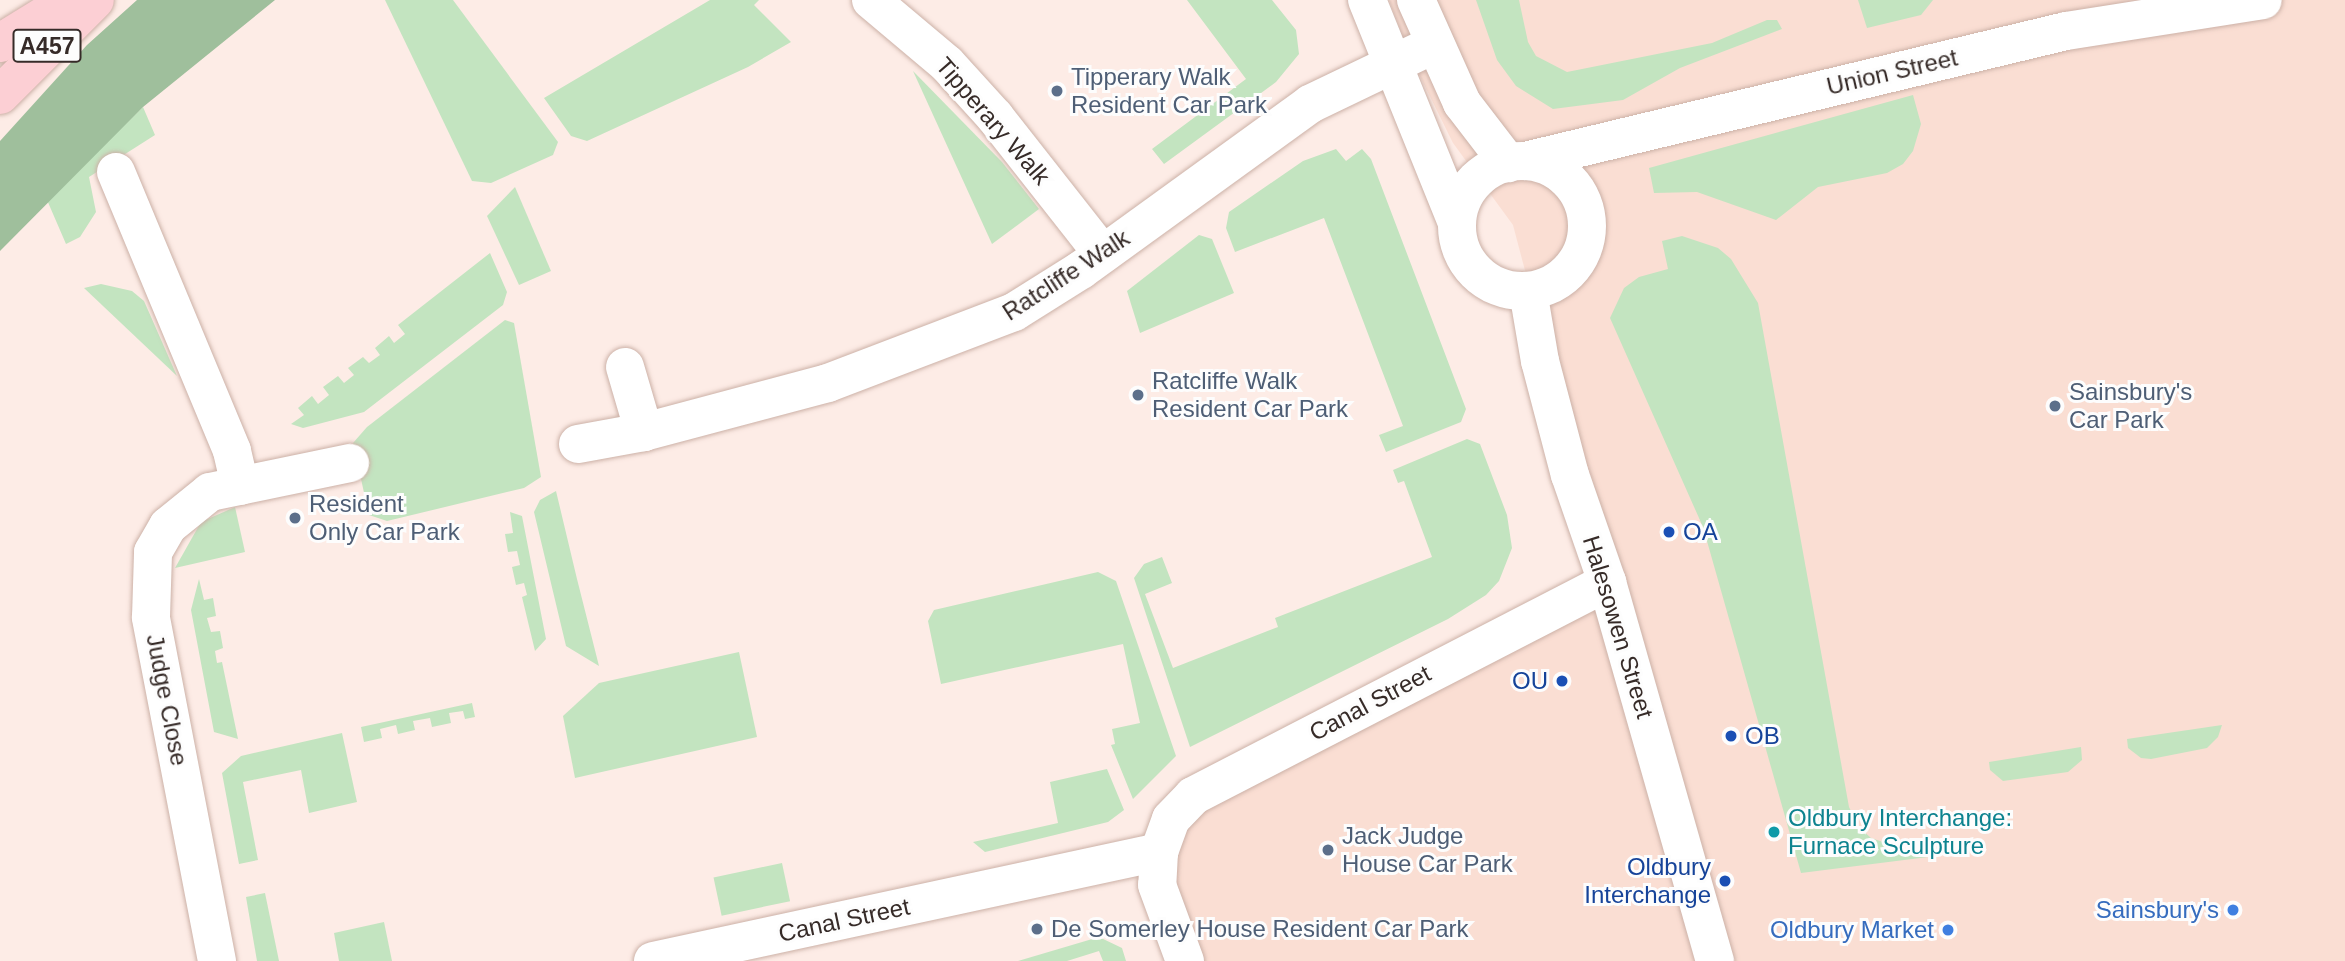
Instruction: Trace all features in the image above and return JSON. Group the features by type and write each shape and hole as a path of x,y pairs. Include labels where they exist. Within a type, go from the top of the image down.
{"main road":[{"path":"0,43 70,0"},
{"name":"A457","path":"0,95 96,0"}],"street":[{"name":"Tipperary Walk","path":"871,0 955,73 1103,254"},
{"path":"1367,0 1389,63 1457,223 1461,250 1475,271 1496,286 1528,291 1549,286 1567,273 1583,248 1587,226 1574,186 1563,175 1516,162 1462,103 1433,45 1416,0"},
{"name":"Union Street","path":"1516,162 2066,31 2263,0"},
{"name":"Ratcliffe Walk","path":"579,444 644,432 828,383 945,342 1014,312 1103,254 1310,104 1389,63 1433,45"},
{"path":"1457,223 1468,189 1482,174 1516,162"},
{"path":"116,172 232,451 240,486"},
{"name":"Halesowen Street","path":"1528,291 1540,361 1570,475 1607,582 1715,961"},
{"path":"625,367 644,432"},
{"name":"Judge Close","path":"217,961 151,617 153,552 168,526 210,492 350,463"},
{"name":"Canal Street","path":"1185,961 1157,885 1159,852 1171,820 1193,796 1607,582"},
{"name":"Canal Street","path":"653,961 1159,852"}],"shaded area":[{"path":"1389,0 2345,0 2345,961 1185,961 1159,852 1171,820 1607,582 1513,225 1453,143 1409,54"}],"green space":[{"path":"137,0 275,0 143,107 0,251 0,141 87,45"},
{"path":"385,0 453,0 558,142 553,155 491,183 472,181"},
{"path":"710,0 759,0 754,5 791,42 748,67 587,141 571,136 544,98"},
{"path":"1187,0 1272,0 1296,30 1299,54 1276,82 1164,164 1152,149 1246,79"},
{"path":"1476,0 1519,0 1528,42 1536,56 1567,72 1712,43 1767,20 1777,20 1782,29 1680,68 1623,100 1553,109 1516,86 1497,60"},
{"path":"1858,0 1933,0 1921,15 1867,28"},
{"path":"913,71 1002,162 1039,209 992,244"},
{"path":"1913,95 1921,124 1913,151 1903,164 1887,173 1818,187 1776,220 1697,192 1654,193 1649,168"},
{"path":"143,107 155,135 89,177 96,212 80,237 66,244 47,200"},
{"path":"1336,149 1346,161 1362,149 1371,159 1466,409 1461,422 1386,452 1379,435 1403,426 1324,218 1235,252 1226,228 1229,212 1303,161"},
{"path":"515,187 551,271 519,285 487,216"},
{"path":"1199,235 1212,239 1234,293 1140,333 1127,291"},
{"path":"1682,236 1718,248 1731,259 1758,303 1849,807 1859,827 1871,838 1928,857 1801,873 1703,527 1610,318 1624,288 1639,277 1668,269 1662,241"},
{"path":"490,253 507,292 503,305 364,412 303,428 291,424 304,415 298,408 312,396 318,404 329,395 323,387 338,376 344,383 354,375 348,368 363,357 369,363 380,355 375,348 389,336 394,343 405,334 398,325"},
{"path":"101,284 132,291 144,301 177,376 84,288"},
{"path":"505,320 514,323 541,477 524,488 387,521 369,515 353,443 367,427"},
{"path":"1467,439 1480,444 1507,515 1512,548 1499,581 1486,595 1448,619 1190,747 1134,578 1144,564 1162,557 1172,583 1145,594 1173,668 1278,627 1275,618 1432,557 1404,481 1398,483 1393,470"},
{"path":"556,491 599,666 566,646 534,512 540,500"},
{"path":"235,507 245,552 175,568 201,522"},
{"path":"510,512 522,516 546,639 535,651 522,597 527,595 524,583 516,585 512,567 520,565 517,551 508,552 505,534 513,533"},
{"path":"1098,572 1116,581 1176,756 1133,799 1111,745 1115,744 1112,729 1140,723 1123,644 941,684 928,621 934,610"},
{"path":"199,579 204,600 213,598 216,616 207,618 211,632 220,631 223,648 215,651 217,663 222,662 238,739 214,732 191,610"},
{"path":"739,652 757,737 575,778 563,716 599,683"},
{"path":"472,703 475,717 465,719 463,711 449,713 451,723 432,727 430,718 413,721 415,730 398,734 396,725 380,729 382,738 364,742 361,727"},
{"path":"2222,725 2218,737 2207,748 2151,759 2141,758 2128,748 2127,739"},
{"path":"342,733 357,802 309,813 301,770 243,782 258,860 239,864 222,773 241,756"},
{"path":"2081,747 2082,760 2068,772 2003,781 1990,770 1989,762"},
{"path":"1107,769 1124,810 1108,822 985,852 973,842 1058,823 1050,782"},
{"path":"782,863 790,901 722,916 714,878"},
{"path":"265,893 279,961 257,961 246,897"},
{"path":"384,922 392,961 339,961 334,933"},
{"path":"1099,937 1122,948 1126,961 1103,961 1099,951 1067,961 1018,961"}],"place":[{"name":"Tipperary Walk Resident Car Park","path":"1057,91"},
{"name":"Ratcliffe Walk Resident Car Park","path":"1138,395"},
{"name":"Sainsbury's Car Park","path":"2055,406"},
{"name":"Resident Only Car Park","path":"295,518"},
{"name":"OA","path":"1669,532"},
{"name":"OU","path":"1562,681"},
{"name":"OB","path":"1731,736"},
{"name":"Oldbury Interchange: Furnace Sculpture","path":"1774,832"},
{"name":"Jack Judge House Car Park","path":"1328,850"},
{"name":"Oldbury Interchange","path":"1725,881"},
{"name":"Sainsbury's","path":"2233,910"},
{"name":"De Somerley House Resident Car Park","path":"1037,929"},
{"name":"Oldbury Market","path":"1948,930"}]}
